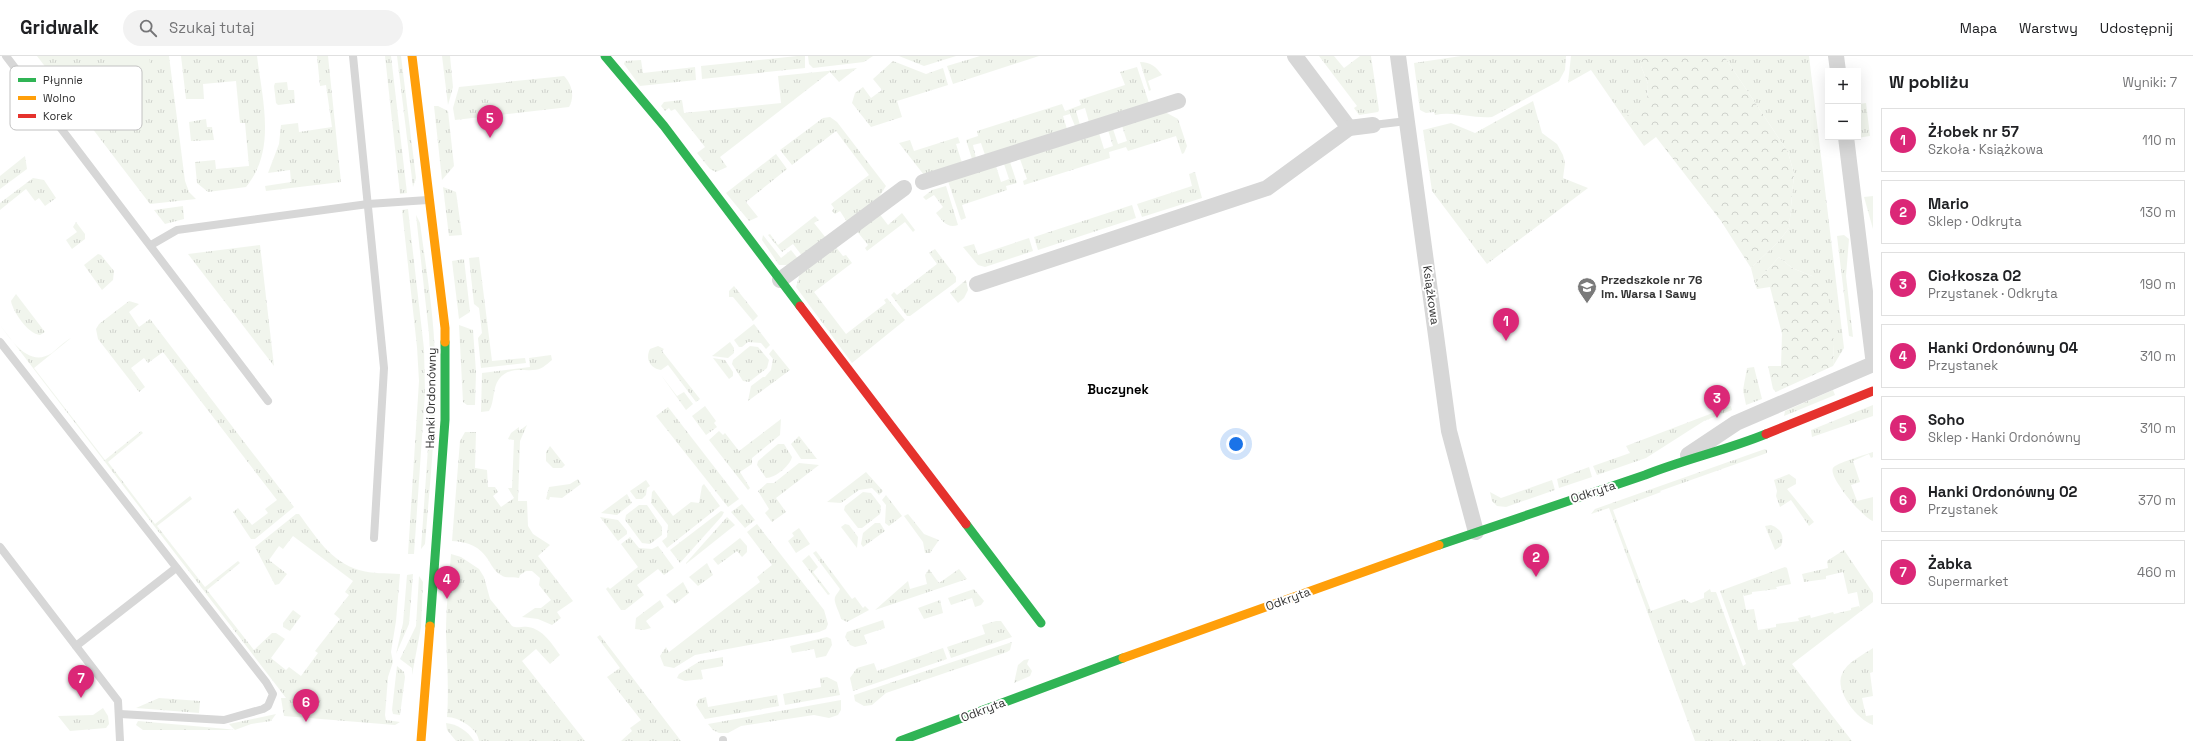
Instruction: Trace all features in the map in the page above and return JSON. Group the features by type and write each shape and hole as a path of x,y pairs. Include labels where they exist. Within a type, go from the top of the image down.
{"street":[{"name":"Hanki Ordonówny","path":"412,56 444,328 445,420 421,741"},
{"path":"605,56 664,126 1042,623"},
{"path":"1295,56 1349,128"},
{"name":"Książkowa","path":"1398,56 1449,431 1476,532"},
{"path":"1836,56 1838,68"},
{"path":"923,182 1178,101"},
{"path":"976,284 1267,188 1349,128 1373,125"},
{"path":"1846,140 1873,357"},
{"path":"780,280 904,188"},
{"name":"Odkryta","path":"1677,462 1736,423 1873,364"},
{"name":"Odkryta","path":"900,741 1042,687 1476,532 1645,475 1677,462 1740,446 1873,390"}],"lane":[{"path":"6,56 14,66"},
{"path":"353,56 384,368 374,538"},
{"path":"1373,125 1407,121"},
{"path":"63,130 268,401"},
{"path":"151,245 177,230 368,204 428,200"},
{"path":"0,342 266,682 272,692 272,698 263,709 224,720 120,714"},
{"path":"0,547 118,701 120,714 120,741"},
{"path":"76,646 176,568"}],"green space":[{"path":"37,56 169,56 185,181 189,192 196,199 150,204 94,130 142,130 142,66 45,66"},
{"path":"115,56 149,56 150,64 137,66 117,66"},
{"path":"181,56 257,56 264,106 264,140 262,157 256,172 246,187 208,192 197,183 195,162 215,160 216,169 249,166 245,123 240,123 236,81 203,84 204,99 186,99"},
{"path":"317,56 328,56 341,182 266,191 265,186 291,182 290,170 268,173 279,144 281,125 298,123 299,132 332,127 326,85 320,86"},
{"path":"385,56 391,56 407,193 400,194"},
{"path":"397,56 401,56 416,178 413,187"},
{"path":"442,56 450,56 453,87 448,105"},
{"path":"805,56 805,68 702,79 701,66"},
{"path":"808,56 873,56 864,62 813,68 809,64"},
{"path":"899,56 956,56 924,66"},
{"path":"980,56 1039,56 953,84 947,66"},
{"path":"1319,56 1334,56 1344,68 1360,56 1371,56 1379,110 1378,112 1359,115 1354,108 1357,106"},
{"path":"1461,56 1566,56 1565,70 1559,81 1492,117 1449,114 1435,115 1434,112 1426,113 1420,110 1414,63"},
{"path":"1571,56 1641,56 1641,66 1648,84 1647,102 1624,118 1591,70 1568,83"},
{"path":"1641,56 1724,56 1788,152 1794,174 1789,228 1779,241 1751,268 1721,221 1656,137 1644,146 1624,118 1647,101 1648,84 1641,66"},
{"path":"1724,56 1809,56 1844,348 1833,366 1834,344 1812,276 1792,268 1779,257 1755,284 1751,268 1779,241 1789,228 1794,174 1788,152"},
{"path":"641,60 643,73 695,67 696,80 640,86 624,64 625,61"},
{"path":"893,61 926,74 943,68 948,85 897,101 902,117 871,127 852,103 855,93 863,87 871,98 882,90 873,79"},
{"path":"1140,62 1153,66 1162,75 1148,81 1151,90 1149,91"},
{"path":"1137,67 1149,103 1089,122 1085,108 1076,111 1080,125 1075,126 1070,114 1063,116 1067,129 985,155 981,143 973,145 976,158 972,159 966,140 978,136 977,131 1062,104 1065,111 1081,105 1079,100 1125,85 1120,72"},
{"path":"857,68 839,82 830,72 720,157 727,167 716,172 710,169 697,153 705,147 675,109 671,111 669,108 665,111 661,106 664,102 682,100 684,113 781,103 778,76"},
{"path":"564,76 567,79 572,91 572,99 569,107 455,120 453,108 459,87"},
{"path":"287,82 288,90 294,90 295,103 278,105 276,103 275,83"},
{"path":"142,94 144,112 142,112"},
{"path":"1533,101 1542,133 1557,144 1563,155 1565,163 1563,178 1588,188 1487,264 1432,191 1423,130 1451,123 1475,133"},
{"path":"1866,103 1870,136 1861,137 1861,104"},
{"path":"434,106 438,106 448,111 454,166 442,180"},
{"path":"1165,112 1178,119 1187,146 1184,153 1182,154 1176,136 1128,151 1126,147 1109,152 1110,158 1024,185 1023,181 1027,179 1020,159 1099,133 1104,149 1113,146 1108,130 1113,129 1118,144 1127,141 1122,126"},
{"path":"830,117 837,122 886,186 877,200 847,222 840,211 835,214 832,211 834,208 831,204 869,175 836,131 792,165 780,150 823,118"},
{"path":"206,119 207,127 212,127 214,140 191,141 189,122"},
{"path":"958,137 960,143 956,144 962,163 924,175 899,143 910,140 914,151"},
{"path":"776,154 787,169 746,202 758,217 749,221 726,193"},
{"path":"25,156 27,169 0,189 0,176"},
{"path":"1010,162 1017,183 1006,186 1007,190 962,205 966,218 961,220 948,181 996,166 1001,182 1009,179 1004,164"},
{"path":"1195,172 1202,198 1142,217 1137,204 1192,186 1189,174"},
{"path":"33,178 44,180 56,198 45,206 39,198 35,201 26,189 0,210 0,203"},
{"path":"946,186 958,225 948,225 936,213 943,207 934,195 926,200 923,197 932,190"},
{"path":"443,187 456,192 462,235 449,236"},
{"path":"1873,196 1873,229 1864,197"},
{"path":"1132,205 1136,218 1038,250 1034,237"},
{"path":"183,206 184,219 165,224 154,210"},
{"path":"408,209 424,349 425,393 414,554 408,554 419,381 417,347 402,210"},
{"path":"878,212 888,225 902,213 915,230 913,232 905,222 867,251 865,248 868,245 856,230"},
{"path":"416,215 420,223 431,308 435,382 433,451 425,544 421,549 432,390 429,334"},
{"path":"815,216 819,220 814,223 826,238 803,257 793,244 782,252 768,235 770,234 778,245"},
{"path":"76,222 85,234 85,239 72,249 66,240 77,232 73,227"},
{"path":"763,235 781,258 791,250 799,260 790,265 779,265 762,240"},
{"path":"1844,235 1849,239 1846,276 1853,337 1849,336 1837,236"},
{"path":"1029,238 1033,251 985,267 978,265 963,247 974,244 978,255"},
{"path":"260,245 274,366 188,254"},
{"path":"835,246 843,256 846,255 852,263 814,292 846,334 886,303 884,300 887,298 905,320 852,363 796,287 800,273"},
{"path":"935,249 956,277 956,282 910,316 907,316 891,295 894,292 897,295 937,264 929,253"},
{"path":"98,254 101,255 114,271 113,280 102,290 84,265"},
{"path":"479,257 492,361 525,358 526,363 481,368 478,338 482,333 479,308 474,304 469,258"},
{"path":"1779,257 1792,268 1812,276 1828,293 1834,344 1833,366 1776,392 1773,389 1768,366 1781,366 1782,334 1770,287 1757,289 1755,284"},
{"path":"464,259 470,312 459,319 452,261"},
{"path":"966,280 968,290 964,298 958,303 950,293"},
{"path":"734,286 758,316 753,321 733,297 729,297 729,291"},
{"path":"16,294 45,332 40,335 35,334 22,322 12,306 11,301"},
{"path":"129,301 139,304 129,312 139,327 150,319 294,507 255,539 251,539 233,512 238,508 252,525 268,513 265,509 277,500 163,352 148,363 144,358 131,368 145,387 139,392 98,339 96,329 99,324"},
{"path":"754,324 770,345 766,349 761,343 748,342 742,347 739,347 734,340"},
{"path":"459,325 473,330 476,372 475,405 467,405 463,402"},
{"path":"71,338 34,368 105,460 141,431 143,433 108,462 155,524 190,496 192,499 157,526 205,587 238,561 240,563 207,590 254,650 272,633 276,633 285,639 271,658 286,670 289,667 301,676 318,653 315,651 340,619 334,614 349,595 345,592 353,581 293,536 283,549 279,546 269,560 287,574 279,584 275,585 255,547 296,514 299,514 325,548 340,561 359,570 374,573 400,574 396,621 391,652 393,662 388,677 385,715 386,720 400,722 395,725 284,716 281,698 286,698 12,340 22,351 29,355 44,357 52,353"},
{"path":"730,342 734,348 734,353 728,358 712,356"},
{"path":"658,346 664,349 662,351 700,399 696,402 668,365 661,370 651,365 648,360 650,349"},
{"path":"750,346 758,347 769,360 767,368 749,382 743,381 732,364 733,360"},
{"path":"773,349 790,370 748,401 751,386 765,377 771,370 773,359 769,354"},
{"path":"551,355 552,360 541,368 536,370 515,370 503,375 497,383 489,411 481,412 482,373 530,367 529,358"},
{"path":"713,358 725,360 733,372 733,376 729,379"},
{"path":"1754,367 1762,399 1746,405 1743,390 1747,368"},
{"path":"661,375 677,396 684,392 693,404 686,410"},
{"path":"1833,390 1835,395 1784,416 1785,411"},
{"path":"1873,405 1873,416 1812,437 1811,430"},
{"path":"705,406 716,421 714,423 717,427 706,435 692,416"},
{"path":"1731,406 1732,410 1704,421 1646,458 1597,475 1593,466 1630,453 1626,446"},
{"path":"668,407 739,499 728,507 656,416"},
{"path":"781,419 780,435 752,458 752,464 740,472 750,488 748,490 709,440 719,431 723,435 725,433 739,451"},
{"path":"527,425 520,441 518,501 527,501 528,526 533,534 550,545 538,556 573,601 557,612 561,618 552,625 538,619 522,617 535,608 541,608 551,600 539,585 540,578 532,571 526,571 520,575 519,578 503,576 495,571 478,548 463,542 452,541 460,441 465,432 476,432 475,468 487,470 488,487 495,487 498,492 493,496 501,507 514,498 508,488 512,488 514,440 508,439 511,433 519,427 519,431"},
{"path":"799,436 817,459 801,459 791,444"},
{"path":"778,444 784,444 792,457 791,460 782,471 774,476 766,478 757,465 758,461"},
{"path":"550,446 565,465 562,468 553,468 546,461 546,452"},
{"path":"1765,449 1767,450 1767,453 1660,491 1661,492 1613,510 1651,611 1684,599 1691,603 1704,598 1704,593 1710,589 1711,592 1716,592 1743,666 1746,664 1720,591 1785,567 1787,568 1791,584 1776,587 1777,589 1752,592 1752,594 1744,596 1743,594 1746,610 1754,609 1758,630 1776,627 1776,624 1799,621 1798,618 1810,615 1811,618 1833,612 1834,614 1851,610 1851,608 1859,606 1860,608 1857,592 1848,594 1843,572 1826,576 1826,579 1804,582 1802,574 1828,568 1827,561 1844,550 1873,593 1873,602 1792,664 1852,741 1695,741 1609,508 1591,514 1595,509"},
{"path":"1873,452 1873,457 1871,458 1869,454 1853,461 1860,482 1851,485 1857,501 1873,497 1873,521 1862,513 1847,497 1836,480 1833,473 1833,468 1851,459"},
{"path":"799,463 819,465 776,498 786,512 772,522 765,513 769,509 758,491 767,483 774,483"},
{"path":"1589,467 1592,477 1559,488 1557,479"},
{"path":"866,472 883,491 879,495 872,488 859,490 841,503 827,502"},
{"path":"1789,474 1796,479 1796,484 1787,489 1814,522 1809,526 1791,500 1780,507 1776,496 1777,491 1774,480"},
{"path":"578,479 581,484 562,498 550,497 549,500 546,499 549,487 570,484"},
{"path":"646,480 650,486 647,488 646,495 642,499 636,499 630,491"},
{"path":"1552,480 1555,490 1506,507 1497,506 1492,501 1490,492 1501,498"},
{"path":"704,484 720,506 667,548 662,541 667,537 668,525 651,503 652,492 654,490 673,516 691,502 699,503 702,486"},
{"path":"863,492 871,493 881,506 880,514 862,528 858,528 844,510 845,506"},
{"path":"627,494 632,503 617,515 601,513"},
{"path":"886,495 902,516 889,526 885,523 886,505 882,500"},
{"path":"742,504 755,520 745,528 731,512"},
{"path":"639,505 647,505 662,527 662,535 650,544 642,543 625,520 626,515"},
{"path":"721,511 724,512 722,516 680,563 670,550"},
{"path":"908,514 924,534 939,540 930,553 925,553 923,542 904,516"},
{"path":"600,517 618,520 627,531 627,534 618,541"},
{"path":"727,517 735,525 686,564 686,563"},
{"path":"875,523 880,523 885,531 863,547 861,544 863,533"},
{"path":"757,524 824,610 828,624 826,629 819,632 695,655 674,668 664,666 660,656 666,647 669,652 760,582 757,577 772,565 747,532"},
{"path":"845,524 849,525 858,537 857,548 841,527"},
{"path":"1771,525 1780,531 1783,539 1781,546 1775,550 1765,526"},
{"path":"799,528 810,544 796,553 788,541 794,536 792,533"},
{"path":"630,537 639,548 652,549 658,546 674,568 664,575 658,569 637,585 644,595 625,610 621,610 606,589 608,587 610,589 638,567 621,544"},
{"path":"740,538 747,546 747,552 742,557 737,551 718,565 713,559"},
{"path":"816,551 852,599 855,597 863,608 865,606 869,610 847,622 841,619 835,599 835,596 840,589 813,553"},
{"path":"451,554 461,557 479,569 484,577 490,599 512,626 533,628 543,634 560,655 550,664 536,649 522,661 585,741 479,741 475,732 467,724 457,719 447,717 448,686 446,624"},
{"path":"809,555 818,567 813,572 830,594 828,595 802,561"},
{"path":"707,563 713,575 698,586 689,577"},
{"path":"929,569 939,583 959,569 967,579 875,610 908,581 910,589 927,584 925,575"},
{"path":"413,574 409,624 396,654 403,623 407,575"},
{"path":"419,576 423,582 421,627 412,675 412,668 400,659 416,626"},
{"path":"683,582 689,593 675,604 666,595"},
{"path":"974,589 984,601 981,605 975,607 972,598 951,605 948,598"},
{"path":"660,600 664,607 646,621 651,628 644,630 635,629 636,618"},
{"path":"940,600 943,613 924,619 918,608"},
{"path":"293,610 301,616 290,631 283,627 283,623"},
{"path":"883,620 885,628 864,635 867,644 855,647 850,645 845,637 847,632"},
{"path":"1001,621 1012,637 951,658 947,647 985,634 982,625"},
{"path":"600,635 681,741 621,741 632,731 630,728 641,720 607,677 620,668 597,637"},
{"path":"827,637 831,639 832,645 826,656 816,658 814,649 792,653 790,646"},
{"path":"1012,642 1010,650 1007,652 886,693 872,705 864,706 855,701 854,695"},
{"path":"943,648 947,659 853,691 850,678 857,668 874,663 877,671"},
{"path":"1873,648 1873,672 1870,673 1873,696 1862,698 1866,716 1873,715 1873,725 1854,711 1844,696 1840,681 1844,670 1848,666"},
{"path":"723,657 723,666 701,670 703,679 685,681 677,678 679,674 700,661"},
{"path":"1029,659 1027,664 1032,671 1030,676 1014,683 1018,665 1024,660"},
{"path":"397,666 404,672 405,677 400,715 393,714 392,710"},
{"path":"827,677 837,682 840,695 785,705 783,694 821,687 820,678"},
{"path":"777,695 779,706 705,719 696,705 699,699 706,697 708,707"},
{"path":"159,698 200,701 199,713 136,708"},
{"path":"841,700 841,710 838,715 829,718 814,715 741,726 728,733 719,733 713,730 708,724"},
{"path":"103,708 108,716 109,724 106,728 70,731 58,716 93,715"},
{"path":"276,714 271,721 251,724 235,730 229,724"},
{"path":"138,721 234,730 143,730 136,725"},
{"path":"446,723 462,729 469,734 474,741 456,741 447,730"}],"traffic: fast":[{"path":"605,56 664,126 800,306"},
{"path":"430,626 445,420 445,342"},
{"path":"1439,545 1766,434"},
{"path":"966,524 1041,623"},
{"path":"900,741 1123,658"}],"traffic: slow":[{"path":"412,56 445,328 445,342"},
{"path":"1123,658 1439,545"},
{"path":"421,741 430,626"}],"traffic: jam":[{"path":"800,306 966,524"},
{"path":"1766,434 1873,391"}],"place":[{"name":"Soho","path":"490,138"},
{"name":"Przedszkole nr 76 im. Warsa i Sawy","path":"1587,304"},
{"name":"Żłobek nr 57","path":"1506,341"},
{"name":"Ciołkosza 02","path":"1717,418"},
{"name":"Mario","path":"1536,577"},
{"name":"Hanki Ordonówny 04","path":"447,599"},
{"name":"Żabka","path":"81,698"},
{"name":"Hanki Ordonówny 02","path":"306,722"}],"district":[{"name":"Buczynek","path":"1118,389"}]}
